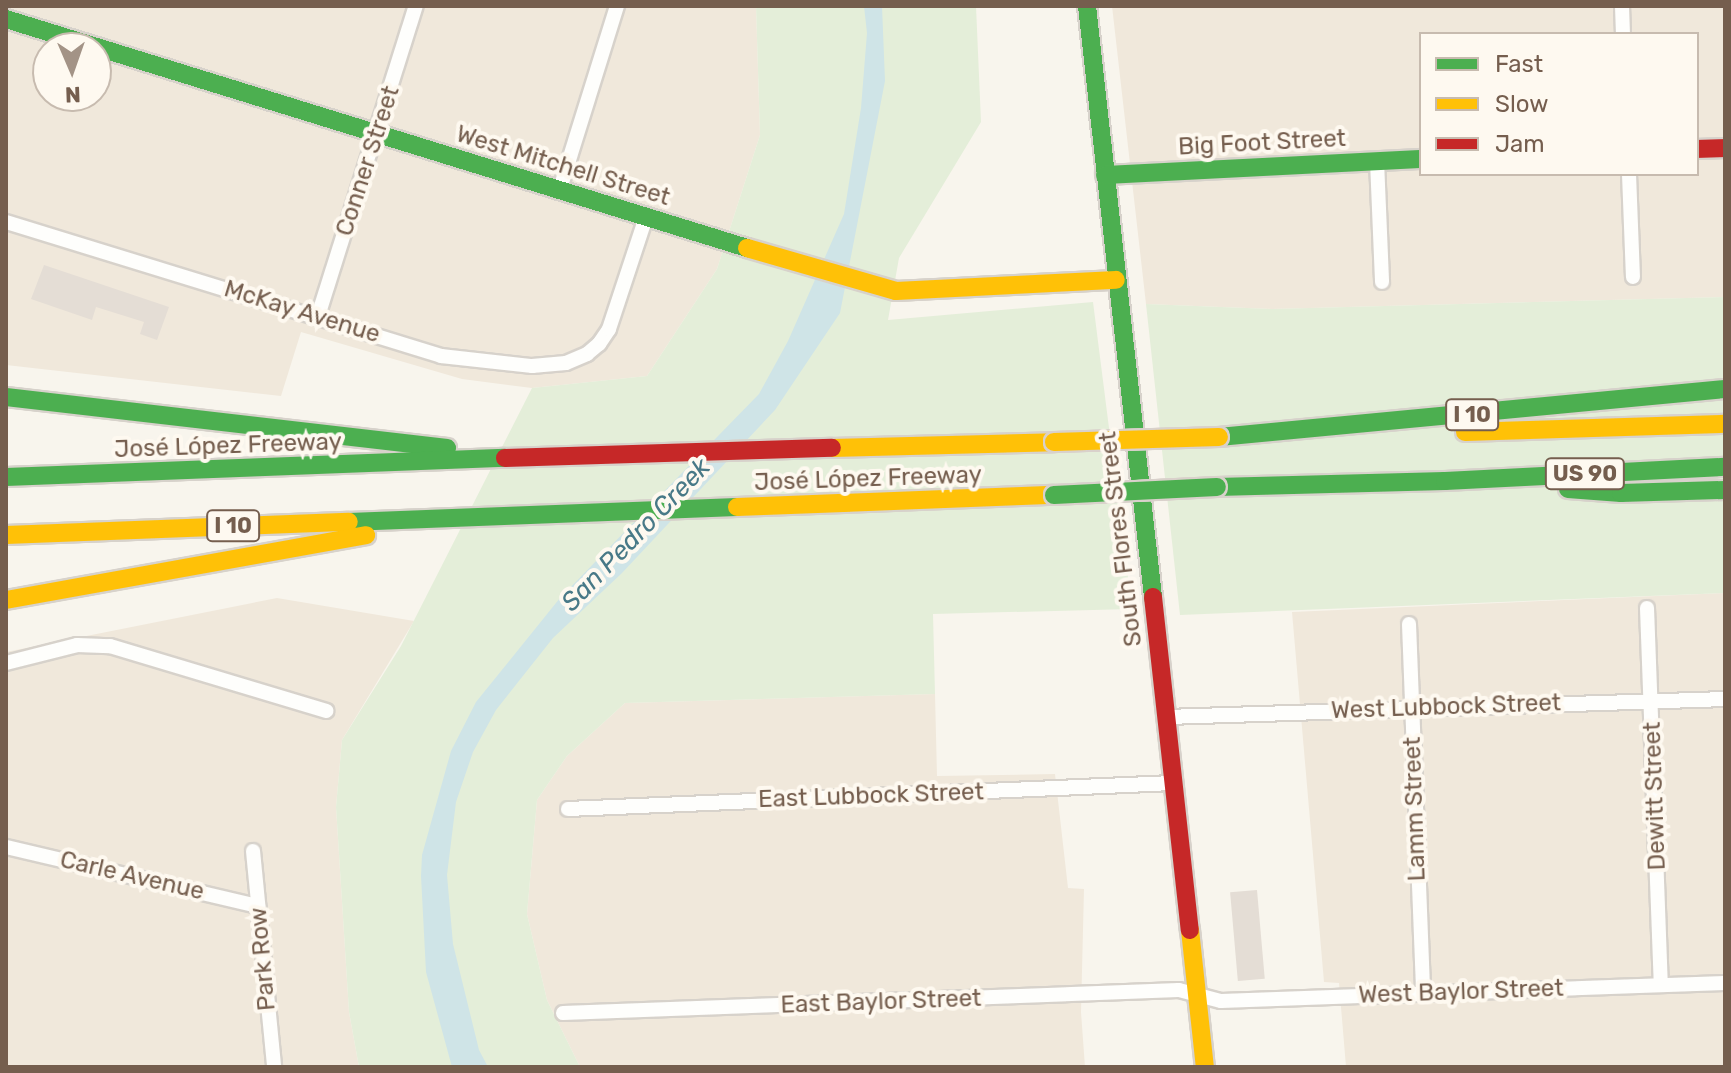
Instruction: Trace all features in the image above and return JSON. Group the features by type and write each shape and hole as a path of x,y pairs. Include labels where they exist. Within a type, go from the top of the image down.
{"main road":[{"name":"South Flores Street","path":"1087,6 1205,1067"},
{"name":"West Mitchell Street","path":"6,19 896,291 1116,280"},
{"path":"1699,149 1725,148"},
{"name":"Big Foot Street","path":"1105,175 1419,159"},
{"name":"I 10","path":"1219,437 1725,389"},
{"path":"6,397 534,457"},
{"name":"US 90","path":"1219,437 1725,424"},
{"name":"José López Freeway","path":"6,477 534,457 1219,437"},
{"name":"US 90","path":"1445,481 1725,467"},
{"name":"I 10","path":"1445,481 1621,493 1725,490"},
{"name":"José López Freeway","path":"6,535 854,505 1217,487 1445,481"},
{"path":"6,600 460,519"}],"street":[{"name":"Conner Street","path":"318,316 416,6"},
{"path":"560,189 617,6"},
{"path":"1622,6 1623,32"},
{"path":"1377,161 1382,282"},
{"path":"1629,176 1633,277"},
{"name":"McKay Avenue","path":"6,222 462,361 551,365 587,354 599,344 609,329 646,217"},
{"name":"Dewitt Street","path":"1647,608 1661,985"},
{"name":"Lamm Street","path":"1409,624 1423,994"},
{"path":"6,663 77,645 110,646 326,711"},
{"name":"West Lubbock Street","path":"1166,717 1725,699"},
{"name":"East Lubbock Street","path":"568,809 1173,783"},
{"name":"Carle Avenue","path":"6,847 258,906"},
{"name":"Park Row","path":"253,851 274,1067"},
{"name":"West Baylor Street","path":"1198,995 1221,1001 1725,983"},
{"name":"East Baylor Street","path":"563,1013 1179,990 1198,995"}],"shaded area":[{"path":"6,6 756,6 760,135 717,269 647,376 532,388 462,379 301,332 281,396 6,365"},
{"path":"1112,6 1725,6 1725,297 1272,309 1146,304"},
{"path":"1725,593 1725,1067 1346,1067 1339,983 1324,982 1292,612"},
{"path":"277,598 414,621 342,740 336,807 349,1012 359,1067 6,1067 6,652"},
{"path":"935,694 937,776 1055,774 1068,888 1084,889 1081,1012 1085,1067 580,1067 547,1000 527,914 537,800 567,756 625,703"}],"green space":[{"path":"756,6 976,6 981,122 899,258 888,320 1093,302 1132,609 933,614 935,694 625,703 567,756 537,800 527,914 547,1000 580,1067 359,1067 349,1012 336,807 342,740 401,646 532,388 647,376 717,269 760,135"},
{"path":"1725,297 1725,593 1180,615 1146,304 1272,309"}],"water":[{"name":"San Pedro Creek","path":"864,6 882,6 885,81 840,313 775,410 622,573 553,638 496,710 473,752 456,802 447,875 453,944 479,1050 488,1067 452,1067 426,972 421,876 422,855 451,751 476,702 560,598 759,394 788,341 844,214 861,108 867,33"}],"building":[{"path":"44,265 169,307 157,340 140,334 144,322 96,307 92,320 31,299"},
{"path":"1257,890 1265,979 1238,981 1230,892"}],"traffic: fast":[{"path":"1087,6 1153,597"},
{"path":"6,19 747,248"},
{"path":"1105,175 1419,159"},
{"path":"1219,437 1725,389"},
{"path":"6,397 447,448"},
{"path":"6,477 505,458"},
{"path":"1217,487 1445,481 1725,467"},
{"path":"1054,495 1217,487"},
{"path":"1568,489 1621,493 1725,490"},
{"path":"349,522 737,507"}],"traffic: slow":[{"path":"747,248 896,291 1116,280"},
{"path":"1465,432 1725,424"},
{"path":"1054,442 1219,437"},
{"path":"832,448 1054,442"},
{"path":"737,507 1054,495"},
{"path":"6,535 349,522"},
{"path":"6,600 366,535"},
{"path":"1190,930 1205,1067"}],"traffic: jam":[{"path":"1699,149 1725,148"},
{"path":"505,458 832,448"},
{"path":"1153,597 1190,930"}]}
